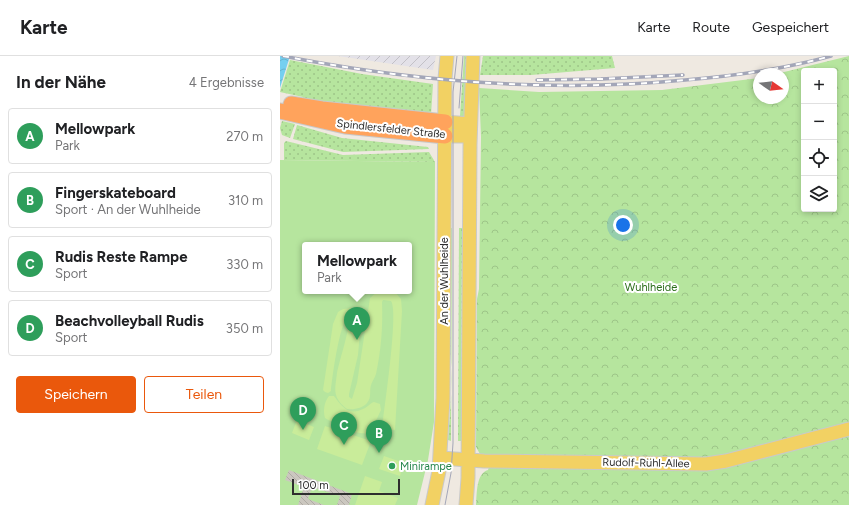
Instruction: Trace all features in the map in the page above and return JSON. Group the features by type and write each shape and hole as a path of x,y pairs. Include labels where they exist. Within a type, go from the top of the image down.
{"highway":[{"name":"Spindlersfelder Straße","path":"285,107 322,109 445,129"}],"main road":[{"name":"An der Wuhlheide","path":"432,505 439,472 443,390 445,79 448,56"},
{"path":"466,505 468,478 470,130 473,56"},
{"name":"Spindlersfelder Straße","path":"445,129 470,130"},
{"name":"Rudolf-Rühl-Allee","path":"440,458 710,463 733,459 849,429"}],"shaded area":[{"path":"338,56 436,56 433,70"}],"green space":[{"path":"464,56 469,56 466,111 464,116 460,116"},
{"path":"483,56 612,56 615,68 531,75 480,75"},
{"name":"Wuhlheide","path":"849,56 849,425 727,457 693,460 480,454 476,447 477,299 479,289 481,137 479,88 539,92 662,90 753,79 753,104 789,104 789,71"},
{"path":"290,60 362,74 433,84 431,115 302,100 303,97 280,92"},
{"path":"282,121 295,124 290,138 282,135 280,128"},
{"path":"297,125 342,138 428,147 429,149 343,152 293,139"},
{"path":"286,141 343,155 429,152 435,162 284,160 284,143"},
{"path":"280,160 435,162 434,422 428,460 417,505 280,505"},
{"path":"449,228 452,228 451,368 448,340"},
{"path":"459,228 462,228 461,441 458,441"},
{"path":"375,294 397,294 401,299 402,311 395,430 382,429 392,341 393,309 391,301 383,300 382,302 382,329 379,356 376,374 371,385 369,401 358,408 347,409 339,401 336,393 337,373 347,334 349,316 343,327 340,338 331,391 328,393 323,390 333,324 338,312 343,309 353,308 361,320 358,355 349,394 349,397 352,399 357,383 370,298"},
{"path":"451,368 452,377 451,393"},
{"path":"451,393 451,441 448,440"},
{"path":"329,396 334,396 343,407 350,411 358,411 374,402 380,404 381,410 370,433 359,433 341,427 325,418 324,407"},
{"path":"297,420 314,427 309,440 292,433"},
{"path":"325,426 371,441 362,465 317,449"},
{"path":"849,433 849,505 476,505 479,479 489,467 696,468"},
{"name":"Minirampe","path":"384,456 404,463 400,476 379,469"},
{"path":"365,476 382,482 379,491 398,498 395,505 355,505"}],"water":[{"path":"280,56 290,56 280,88"}],"building":[{"path":"289,470 352,494 349,505 337,505 340,496 312,487 308,499 324,505 298,505 304,487 285,480"}],"tram line":[{"path":"445,505 451,473 453,443 453,92 457,56"},
{"path":"459,108 463,56"}],"railway":[{"path":"283,56 383,73 483,83 534,85 634,84 685,80 759,71 813,61 831,56"},
{"path":"537,80 683,75"}],"place":[{"name":"Mellowpark","path":"357,340"},
{"name":"Beachvolleyball Rudis","path":"303,430"},
{"name":"Rudis Reste Rampe","path":"344,445"},
{"name":"Fingerskateboard","path":"379,453"},
{"name":"Minirampe","path":"392,466"}]}
